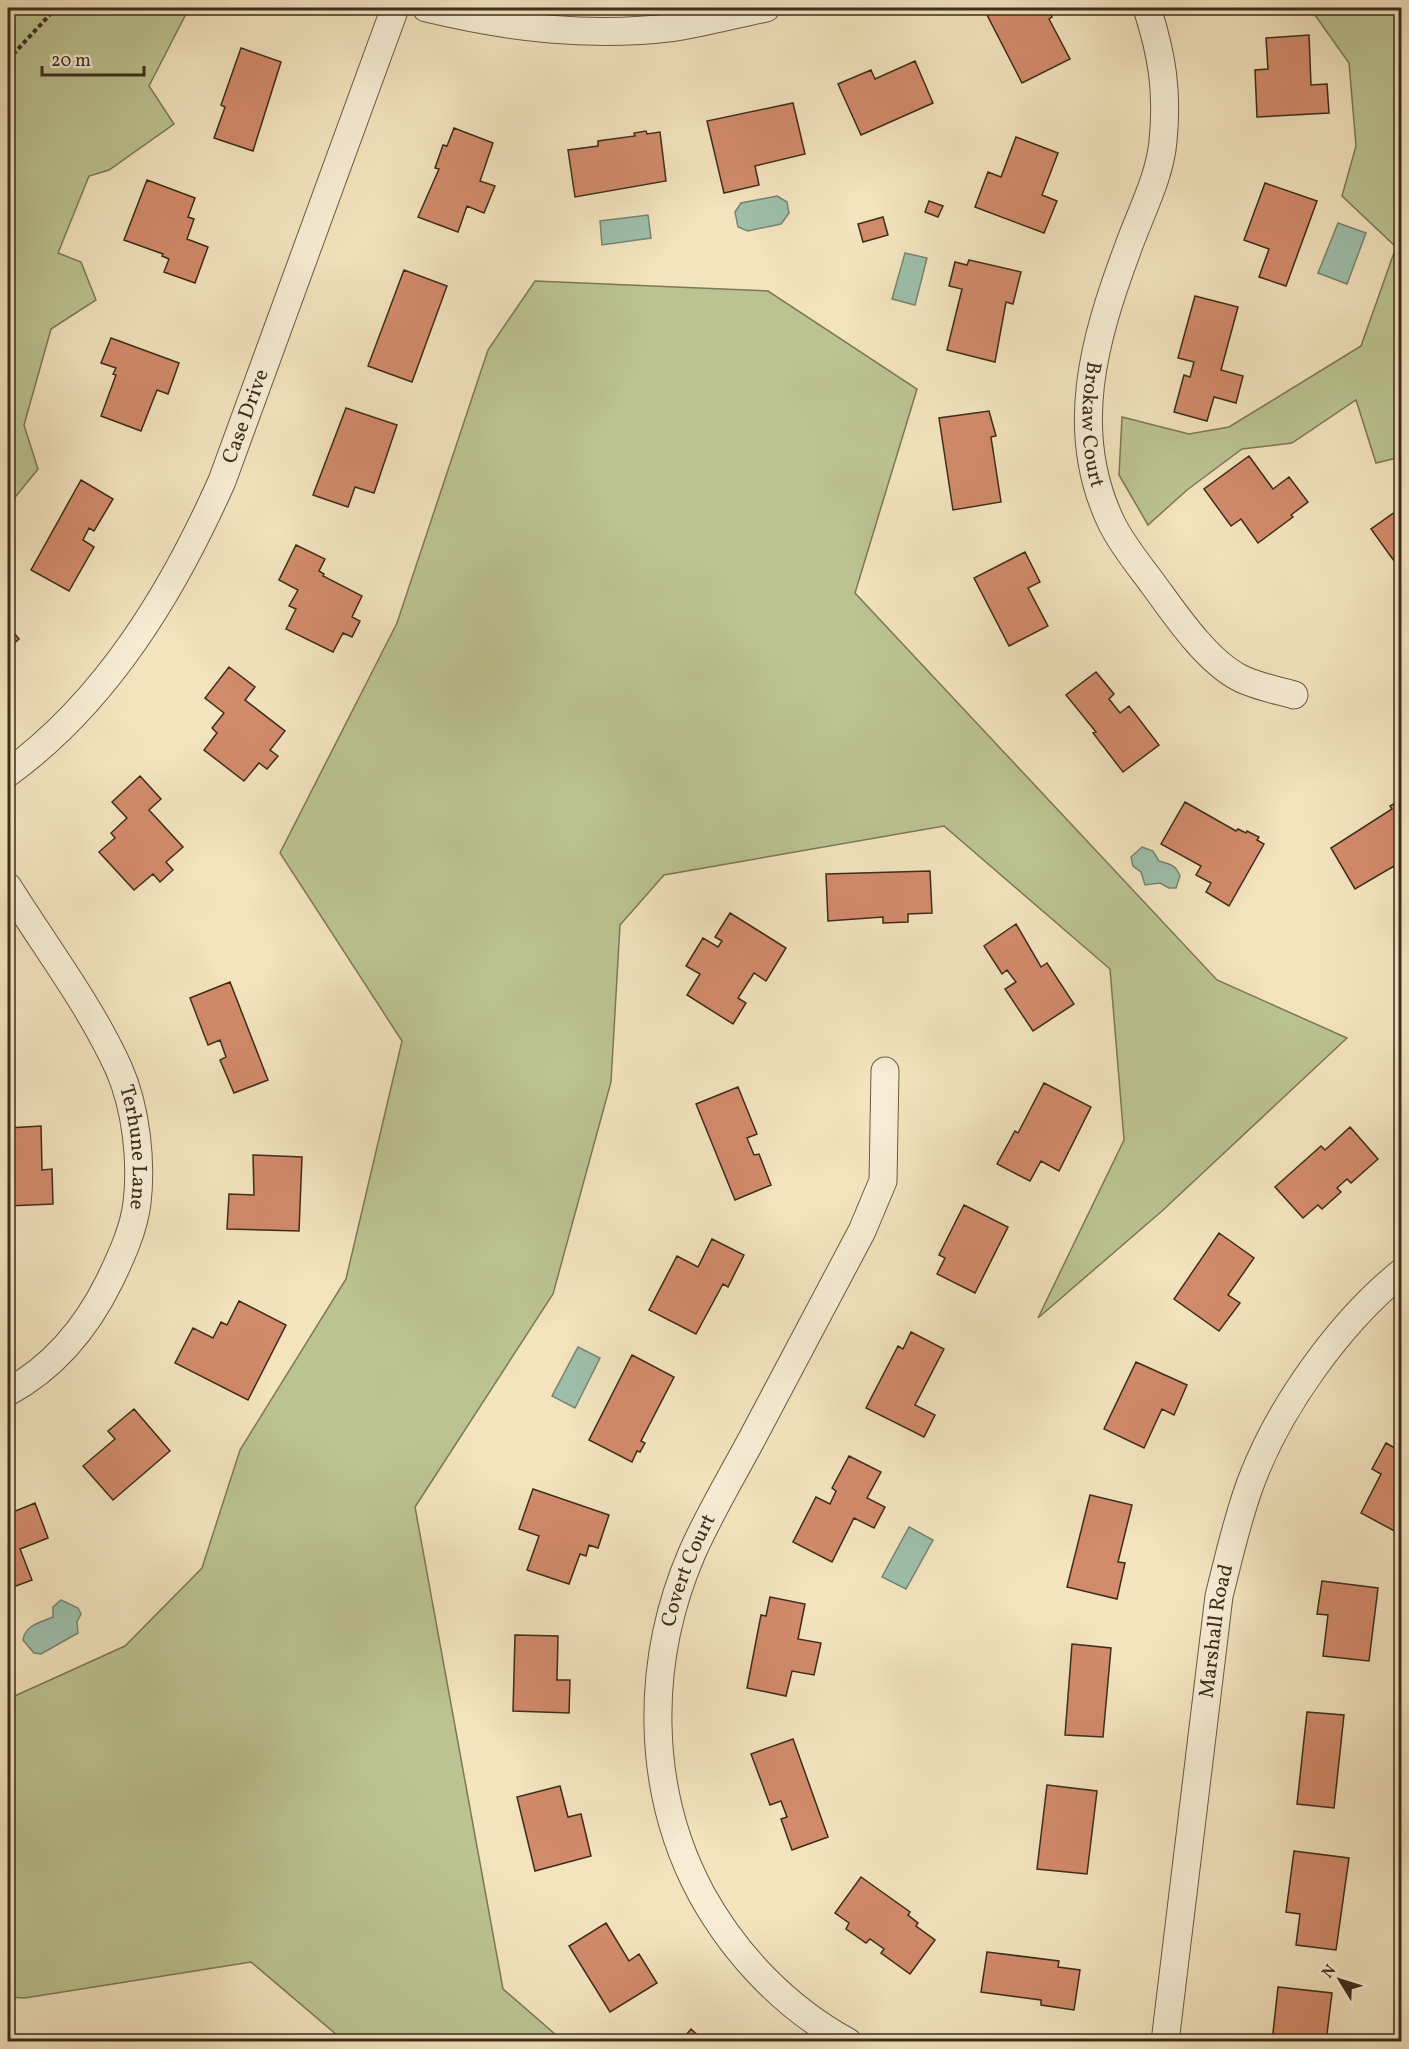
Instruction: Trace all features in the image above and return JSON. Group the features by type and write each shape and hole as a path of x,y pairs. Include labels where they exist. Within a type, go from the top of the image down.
{"street":[{"name":"Case Drive","path":"8,773 28,758 82,704 125,653 161,602 197,538 230,460 395,8"},
{"path":"426,8 470,18 556,32 616,32 677,27 710,13 766,8"},
{"name":"Brokaw Court","path":"1147,8 1161,53 1165,94 1163,143 1153,181 1107,303 1095,348 1088,420 1097,484 1112,525 1194,640 1238,677 1294,695"},
{"name":"Terhune Lane","path":"8,887 97,1027 120,1070 131,1110 137,1175 137,1204 122,1256 99,1304 69,1345 27,1382 8,1392"},
{"name":"Covert Court","path":"848,2042 830,2032 782,1995 749,1964 713,1915 690,1872 672,1824 660,1775 657,1725 660,1672 671,1612 692,1552 862,1231 883,1181 885,1071"},
{"name":"Marshall Road","path":"1165,2042 1219,1596 1234,1534 1252,1480 1283,1417 1310,1374 1350,1324 1401,1272"}],"path":[{"path":"8,60 56,8"}],"shaded area":[{"path":"8,8 189,8 149,86 174,124 109,170 89,176 58,253 81,262 96,300 51,329 24,425 38,469 8,506"},
{"path":"1310,8 1401,8 1401,457 1376,463 1356,400 1292,443 1242,449 1187,490 1148,525 1119,475 1122,417 1189,434 1229,427 1361,346 1396,247 1342,196 1356,146 1349,63"},
{"path":"777,196 787,202 789,213 781,224 748,231 738,227 735,212 741,203"},
{"path":"648,215 651,238 602,245 600,221"},
{"path":"1338,223 1366,233 1347,284 1318,273"},
{"path":"905,253 927,258 915,305 892,299"},
{"path":"535,281 768,291 917,389 855,593 1217,980 1347,1038 1162,1211 1038,1318 1124,1140 1110,969 944,826 664,875 620,925 611,1082 553,1294 415,1507 503,1989 563,2041 344,2041 251,1962 25,1998 8,1997 8,1699 125,1646 202,1568 240,1450 346,1279 402,1041 280,853 397,623 488,350"},
{"path":"1142,847 1153,851 1159,861 1177,869 1180,876 1176,888 1169,888 1160,883 1145,885 1141,872 1133,866 1131,857"},
{"path":"578,1347 600,1358 575,1408 552,1396"},
{"path":"909,1527 933,1540 906,1589 882,1577"},
{"path":"61,1600 78,1608 81,1614 77,1622 78,1633 41,1654 34,1653 23,1640 24,1635 30,1627 53,1617 53,1607"}],"building":[{"path":"991,8 1047,8 1052,17 1049,19 1070,59 1022,83 985,11"},
{"path":"1309,35 1311,85 1327,84 1329,113 1257,117 1255,70 1268,69 1266,38"},
{"path":"241,48 281,62 253,151 214,138 225,107 221,105"},
{"path":"915,61 933,103 861,135 838,84 871,70 875,79"},
{"path":"793,103 805,154 755,166 759,185 724,193 707,121"},
{"path":"454,128 493,143 480,181 495,186 484,213 467,206 458,232 418,217 439,169 435,168 443,145 447,146"},
{"path":"646,131 647,134 660,132 666,181 575,197 568,150 598,146 598,141 635,136 634,133"},
{"path":"1016,137 1058,153 1042,195 1057,201 1044,233 975,207 988,172 1001,177"},
{"path":"147,180 195,198 188,217 194,219 187,239 208,247 195,283 164,272 169,259 162,256 163,254 124,240"},
{"path":"1265,183 1317,201 1286,286 1259,277 1269,249 1244,240"},
{"path":"929,201 943,206 938,217 925,212"},
{"path":"883,217 888,235 863,242 858,224"},
{"path":"969,260 1021,272 1013,304 1006,302 995,362 947,350 962,289 949,286 955,262 967,265"},
{"path":"404,270 447,286 412,382 368,366"},
{"path":"1195,296 1238,307 1221,370 1243,376 1236,403 1214,397 1207,421 1174,412 1184,375 1190,377 1194,362 1178,358"},
{"path":"111,338 179,363 168,394 157,390 141,431 101,416 116,375 113,374 116,368 101,363"},
{"path":"346,408 397,425 374,493 355,487 348,507 313,495"},
{"path":"989,411 996,436 991,437 1001,502 953,510 939,418"},
{"path":"1249,456 1273,489 1289,477 1308,502 1291,515 1293,517 1258,543 1241,519 1231,526 1204,489"},
{"path":"81,480 113,499 94,531 89,528 83,540 94,547 69,591 31,570"},
{"path":"1402,507 1402,572 1371,529"},
{"path":"296,545 325,559 319,571 324,574 323,576 362,596 352,617 360,621 352,637 343,633 333,652 286,629 296,609 289,606 298,590 279,580"},
{"path":"1025,552 1040,582 1028,588 1048,626 1009,646 974,578"},
{"path":"8,626 19,639 8,649"},
{"path":"229,667 255,687 245,700 285,731 270,750 278,756 267,769 259,763 244,781 204,750 217,733 212,728 224,713 205,698"},
{"path":"1096,672 1114,694 1109,699 1120,713 1129,706 1159,745 1123,772 1093,733 1096,732 1066,695"},
{"path":"140,776 161,799 149,810 183,847 166,862 173,870 160,882 153,874 134,890 99,852 115,838 111,833 127,818 112,802"},
{"path":"1185,802 1236,831 1238,829 1246,833 1247,831 1259,837 1257,840 1264,844 1229,906 1206,892 1211,883 1196,875 1201,866 1161,844"},
{"path":"1402,802 1402,879 1394,866 1355,889 1331,848 1392,809 1390,806"},
{"path":"930,871 932,913 908,914 908,922 883,923 883,917 828,921 826,874"},
{"path":"730,913 786,948 766,981 754,973 738,998 746,1003 733,1024 687,995 700,974 686,966 703,938 718,947 722,941 715,937"},
{"path":"1016,924 1041,967 1047,963 1074,1004 1033,1031 1005,989 1016,982 1007,970 1002,974 984,946"},
{"path":"230,982 268,1080 234,1093 220,1060 226,1057 220,1040 208,1045 190,998"},
{"path":"1044,1083 1091,1107 1059,1171 1041,1161 1030,1181 997,1164 1015,1131 1018,1133"},
{"path":"738,1087 757,1134 747,1138 754,1155 759,1154 771,1185 735,1200 696,1104"},
{"path":"41,1126 42,1170 52,1169 53,1204 8,1206 8,1128"},
{"path":"1350,1127 1378,1159 1351,1183 1347,1179 1337,1188 1341,1192 1322,1209 1318,1205 1303,1218 1275,1187 1321,1146 1325,1150"},
{"path":"253,1155 302,1157 299,1231 227,1229 229,1194 254,1195"},
{"path":"964,1205 1008,1227 975,1293 937,1274 945,1258 939,1255"},
{"path":"1219,1233 1254,1258 1228,1295 1240,1303 1219,1331 1174,1299"},
{"path":"712,1239 744,1255 728,1287 723,1284 696,1334 649,1310 677,1256 698,1267"},
{"path":"239,1301 286,1325 248,1400 175,1363 193,1328 213,1338 221,1322 227,1325"},
{"path":"911,1332 944,1349 915,1405 935,1415 924,1437 866,1408 898,1346 903,1349"},
{"path":"632,1355 674,1377 641,1441 645,1443 640,1452 637,1451 632,1462 589,1440"},
{"path":"1136,1362 1187,1385 1174,1415 1162,1409 1144,1448 1104,1429"},
{"path":"134,1409 170,1451 113,1500 83,1466 115,1439 108,1431"},
{"path":"1386,1443 1402,1452 1400,1534 1361,1513 1381,1474 1372,1469"},
{"path":"849,1456 881,1472 867,1498 885,1507 874,1528 854,1518 832,1562 793,1542 816,1497 830,1504 836,1491 832,1488"},
{"path":"533,1489 609,1515 598,1548 589,1545 586,1556 580,1554 569,1584 527,1570 539,1536 519,1529"},
{"path":"1090,1495 1132,1505 1118,1562 1125,1563 1117,1599 1067,1587"},
{"path":"35,1503 48,1538 20,1549 32,1580 8,1589 8,1514"},
{"path":"1322,1581 1378,1588 1369,1661 1323,1656 1328,1615 1317,1614"},
{"path":"770,1597 805,1604 798,1639 821,1643 814,1675 792,1671 786,1696 747,1688 761,1615 766,1616"},
{"path":"515,1635 558,1636 557,1680 570,1680 569,1713 513,1711"},
{"path":"1072,1644 1111,1648 1103,1737 1065,1735"},
{"path":"1307,1712 1344,1715 1334,1808 1297,1804"},
{"path":"793,1739 828,1837 792,1850 781,1819 787,1817 781,1801 770,1805 751,1754"},
{"path":"1047,1785 1097,1791 1087,1874 1037,1869"},
{"path":"560,1786 568,1817 581,1814 591,1856 535,1871 517,1797"},
{"path":"1294,1851 1349,1858 1336,1950 1296,1945 1300,1914 1286,1912"},
{"path":"861,1877 910,1912 908,1915 918,1923 916,1926 935,1940 910,1974 881,1953 884,1949 870,1939 866,1943 846,1929 849,1923 835,1913"},
{"path":"606,1923 629,1961 639,1954 657,1983 610,2012 569,1946"},
{"path":"987,1952 1059,1961 1058,1967 1080,1970 1074,2010 1041,2005 1041,2000 981,1992"},
{"path":"1278,1987 1332,1993 1326,2042 1272,2042"},
{"path":"691,2029 703,2040 705,2038 709,2042 680,2042"}]}
